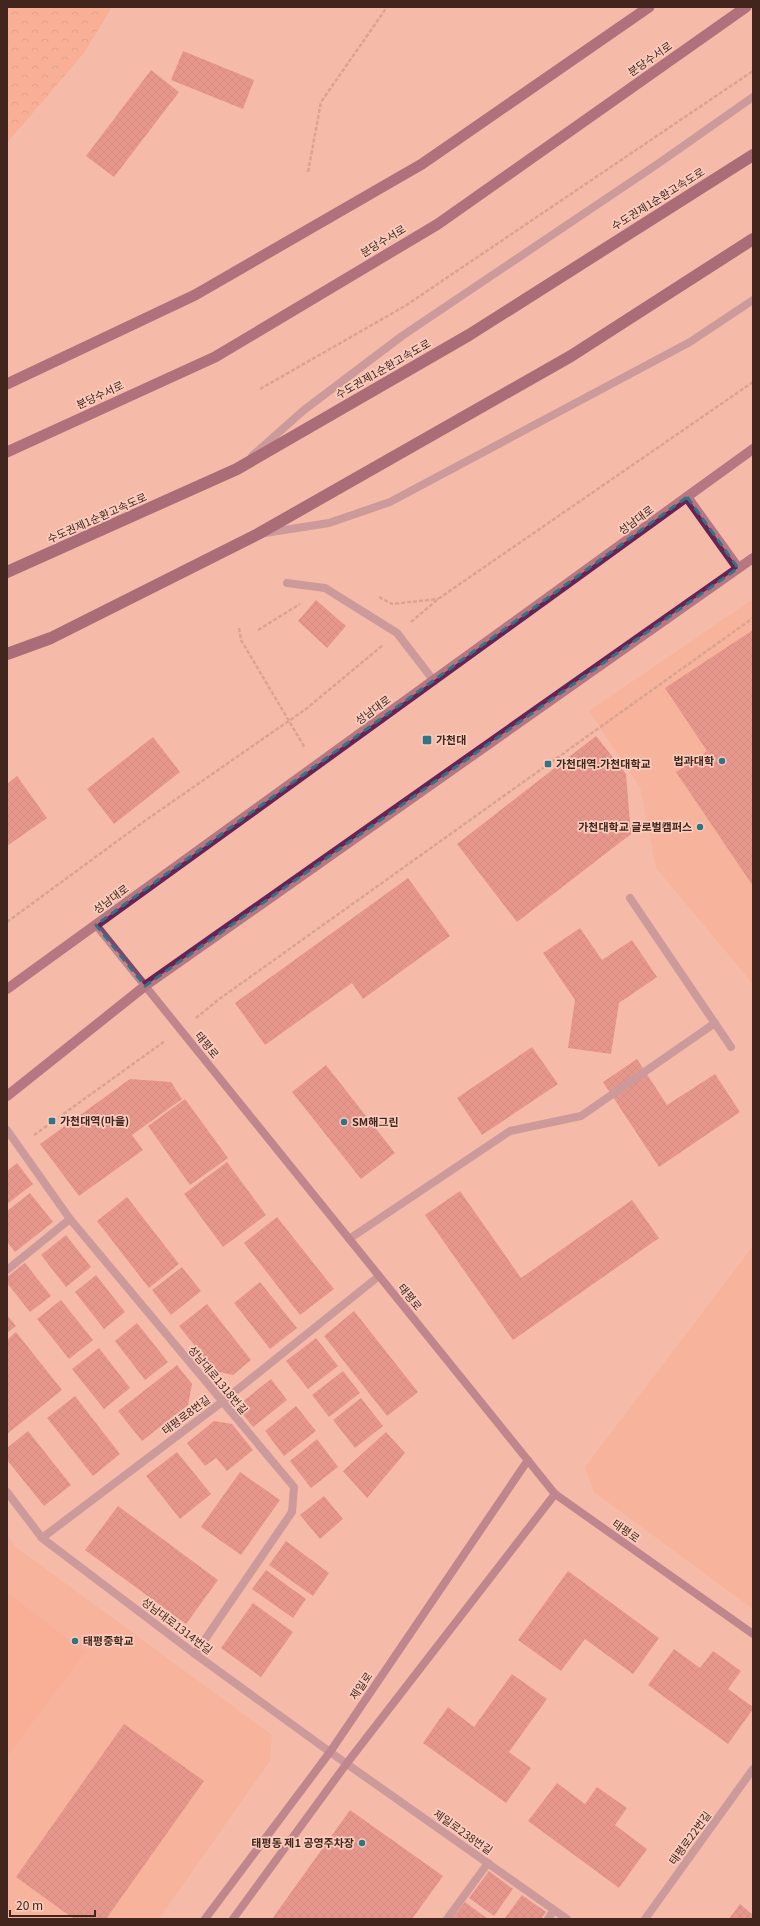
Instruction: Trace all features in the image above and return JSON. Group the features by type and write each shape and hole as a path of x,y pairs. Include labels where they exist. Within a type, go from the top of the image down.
{"highway":[{"path":"7,384 195,295 422,164 649,7"},
{"name":"분당수서로","path":"7,452 215,357 438,224 746,7"},
{"name":"수도권제1순환고속도로","path":"7,572 237,469 469,334 753,155"},
{"path":"7,654 50,638 258,534 570,356 753,239"}],"main road":[{"name":"성남대로","path":"7,989 753,449"},
{"path":"687,497 738,568"},
{"path":"7,1096 145,986 753,558"},
{"name":"태평로","path":"96,925 555,1494 753,1634"},
{"name":"제일로","path":"206,1919 330,1752 528,1460"},
{"path":"232,1919 347,1763 555,1494"}],"street":[{"path":"237,469 304,410 402,336 659,163 753,97"},
{"path":"258,534 329,523 390,502 690,342 753,300"},
{"path":"287,583 325,588 397,633 434,681"},
{"path":"630,898 731,1047"},
{"path":"349,1239 510,1131 581,1116 715,1023"},
{"name":"성남대로1318번길","path":"7,1130 70,1219 294,1487 292,1512 195,1654"},
{"path":"7,1270 70,1219"},
{"name":"태평로8번길","path":"42,1538 222,1402 380,1276"},
{"name":"성남대로1314번길","path":"7,1492 42,1538 195,1654 347,1763"},
{"name":"제일로238번길","path":"347,1763 567,1919"},
{"name":"태평로22번길","path":"645,1919 753,1770"},
{"path":"447,1919 488,1863"},
{"path":"548,1919 554,1910"}],"path":[{"path":"308,172 321,102 387,7"},
{"path":"260,389 405,306 753,71"},
{"path":"7,922 146,820 306,709 445,594 753,382"},
{"path":"258,630 284,614"},
{"path":"19,1146 181,1030 218,1000 753,618"},
{"path":"239,628 242,640 315,767"}],"highlighted area":[{"path":"687,497 738,568 145,986 96,925"}],"shaded area":[{"name":"가천대학교 글로벌캠퍼스","path":"753,599 753,984 656,868 640,787 589,711"},
{"path":"753,1246 753,1609 594,1492 585,1467"},
{"name":"태평중학교","path":"7,1534 16,1547 272,1735 270,1761 159,1919 7,1919"}],"green space":[{"path":"7,7 112,7 84,53 7,143"},
{"path":"7,1593 85,1652 7,1756"}],"building":[{"path":"183,51 254,80 243,109 171,80"},
{"path":"151,70 179,92 114,177 86,156"},
{"path":"316,600 346,626 327,648 298,621"},
{"name":"법과대학","path":"753,630 753,886 676,772 707,751 665,688"},
{"path":"596,736 626,774 631,834 517,922 457,844"},
{"path":"153,737 180,772 114,824 87,789"},
{"path":"17,776 47,818 7,846 7,784"},
{"path":"408,878 450,936 363,999 352,983 265,1045 235,1003"},
{"path":"580,928 602,960 632,940 657,977 619,1003 611,1054 568,1048 575,1000 543,953"},
{"path":"532,1047 558,1084 482,1135 457,1098"},
{"path":"637,1059 667,1105 715,1074 740,1112 659,1167 603,1082"},
{"name":"SM해그린","path":"326,1065 395,1153 361,1179 292,1092"},
{"path":"130,1079 171,1082 182,1099 132,1135 143,1150 79,1196 40,1144"},
{"path":"185,1099 228,1158 190,1185 148,1126"},
{"path":"227,1162 266,1215 223,1247 184,1194"},
{"path":"17,1163 33,1184 7,1204 7,1171"},
{"path":"460,1191 521,1278 632,1200 659,1238 513,1340 425,1215"},
{"path":"30,1193 53,1222 15,1252 7,1242 7,1211"},
{"path":"127,1197 179,1264 149,1288 97,1221"},
{"path":"277,1217 334,1289 300,1315 244,1243"},
{"path":"66,1235 91,1267 66,1287 41,1255"},
{"path":"25,1263 51,1296 30,1312 7,1283 7,1277"},
{"path":"182,1267 201,1291 171,1315 152,1290"},
{"path":"96,1275 125,1312 104,1329 75,1292"},
{"path":"260,1282 297,1328 270,1349 234,1303"},
{"path":"61,1300 93,1340 69,1359 37,1319"},
{"path":"207,1304 251,1360 233,1375 215,1371 179,1326"},
{"path":"354,1311 418,1392 387,1416 324,1336"},
{"path":"7,1315 16,1326 7,1333"},
{"path":"137,1323 168,1362 145,1380 115,1341"},
{"path":"16,1332 62,1390 7,1434 7,1340"},
{"path":"316,1338 338,1366 308,1389 286,1361"},
{"path":"99,1348 130,1388 104,1409 72,1369"},
{"path":"177,1365 192,1384 188,1405 142,1441 118,1411"},
{"path":"343,1371 360,1393 329,1417 312,1395"},
{"path":"271,1379 287,1400 253,1427 240,1411 242,1402"},
{"path":"75,1396 120,1454 93,1476 47,1418"},
{"path":"361,1398 383,1426 355,1448 333,1420"},
{"path":"296,1406 316,1431 284,1456 265,1431"},
{"path":"214,1421 232,1424 253,1450 227,1471 216,1458 205,1466 187,1443"},
{"path":"28,1431 71,1485 44,1506 7,1460 7,1448"},
{"path":"386,1432 405,1453 367,1498 343,1471"},
{"path":"317,1439 338,1467 311,1488 290,1461"},
{"path":"177,1452 211,1494 180,1519 146,1476"},
{"path":"240,1472 280,1500 241,1555 201,1527"},
{"path":"324,1496 343,1519 320,1539 300,1515"},
{"path":"118,1506 218,1580 186,1624 85,1550"},
{"path":"286,1541 329,1573 313,1596 269,1565"},
{"path":"266,1570 306,1599 293,1618 252,1589"},
{"path":"568,1571 659,1638 633,1674 585,1639 561,1671 518,1640"},
{"path":"253,1603 293,1632 261,1677 221,1648"},
{"path":"674,1649 700,1668 713,1651 741,1671 728,1689 753,1707 753,1709 728,1744 648,1685"},
{"path":"512,1674 547,1699 509,1752 531,1768 506,1803 423,1743 448,1707 474,1727"},
{"path":"124,1724 204,1781 106,1919 74,1919 16,1877"},
{"path":"557,1783 585,1804 597,1787 627,1808 615,1825 647,1849 619,1888 528,1821"},
{"name":"태평동 제1 공영주차장","path":"350,1810 443,1876 412,1919 272,1919"},
{"path":"489,1871 513,1889 494,1916 469,1898"},
{"path":"522,1895 546,1912 541,1919 504,1919"},
{"path":"465,1902 488,1919 452,1919"},
{"path":"740,1904 753,1915 753,1919 729,1919"}],"place":[{"name":"가천대","path":"427,740"},
{"name":"법과대학","path":"722,761"},
{"name":"가천대역.가천대학교","path":"548,764"},
{"name":"가천대학교 글로벌캠퍼스","path":"700,827"},
{"name":"가천대역(마을)","path":"52,1121"},
{"name":"SM해그린","path":"344,1122"},
{"name":"태평중학교","path":"75,1641"},
{"name":"태평동 제1 공영주차장","path":"362,1843"}]}
